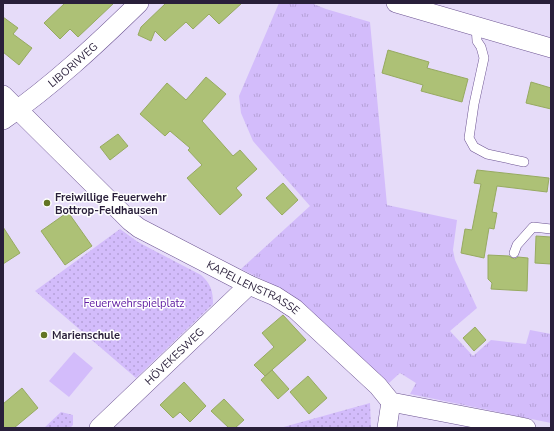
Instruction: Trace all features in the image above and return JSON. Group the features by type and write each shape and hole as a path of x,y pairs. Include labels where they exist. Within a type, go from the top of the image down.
{"street":[{"name":"LIBORIWEG","path":"11,115 64,74 138,3"},
{"path":"396,3 551,48"},
{"name":"KAPELLENSTRASSE","path":"3,94 11,115 130,221 139,228 250,285 275,296 295,309 378,386 391,402"},
{"name":"HÖVEKESWEG","path":"99,428 250,285"},
{"path":"387,428 391,402 526,428"}],"lane":[{"path":"476,26 477,41 481,47 484,58 474,104 469,138 474,147 487,154 524,162"},
{"path":"514,253 517,245 533,227 551,229"}],"green space":[{"path":"279,3 311,3 370,22 387,205 457,220 453,250 455,260 477,308 450,331 473,356 491,340 526,344 530,330 551,334 551,423 410,394 416,383 400,373 389,383 308,308 289,293 241,269 310,206 253,141 241,113 239,96"},
{"name":"Feuerwehrspielplatz","path":"120,229 138,242 201,275 211,288 213,295 213,304 136,378 35,291"},
{"path":"74,352 93,368 69,397 49,381"},
{"path":"370,403 371,428 280,428"},
{"path":"61,412 73,415 73,425 70,428 44,428"}],"building":[{"path":"65,3 114,3 78,37 70,29 60,39 44,23"},
{"path":"166,3 242,3 219,24 209,14 193,29 186,22 165,41 155,31 151,41 138,35 141,27"},
{"path":"3,17 18,28 13,34 32,48 19,65 3,52"},
{"path":"388,50 429,62 427,68 468,79 462,102 421,91 423,85 382,73"},
{"path":"206,77 226,94 202,121 233,156 240,150 257,169 236,188 242,195 220,215 187,178 202,165 188,150 190,148 170,131 165,136 140,114 167,83 186,100"},
{"path":"531,82 551,88 551,109 526,103"},
{"path":"118,134 128,146 110,160 100,147"},
{"path":"477,170 549,178 547,192 497,186 492,212 497,213 494,229 489,228 484,258 461,253 465,229 472,230 481,184 474,183"},
{"path":"283,183 298,200 282,215 266,198"},
{"path":"68,212 92,246 65,265 41,231"},
{"path":"3,227 20,253 3,264"},
{"path":"536,236 551,237 551,264 535,263"},
{"path":"488,255 509,256 515,259 518,257 528,258 527,291 491,289 492,283 488,279"},
{"path":"283,315 306,340 265,376 254,365 274,347 262,333"},
{"path":"475,327 486,340 474,351 463,338"},
{"path":"272,370 289,389 278,399 261,380"},
{"path":"308,376 327,398 309,414 290,392"},
{"path":"184,382 206,406 190,422 180,412 173,418 160,405"},
{"path":"22,388 38,408 14,428 3,428 3,404"},
{"path":"224,399 244,420 235,428 229,428 211,411"}],"place":[{"name":"Freiwillige Feuerwehr Bottrop-Feldhausen","path":"47,203"},
{"name":"Marienschule","path":"44,335"}]}
